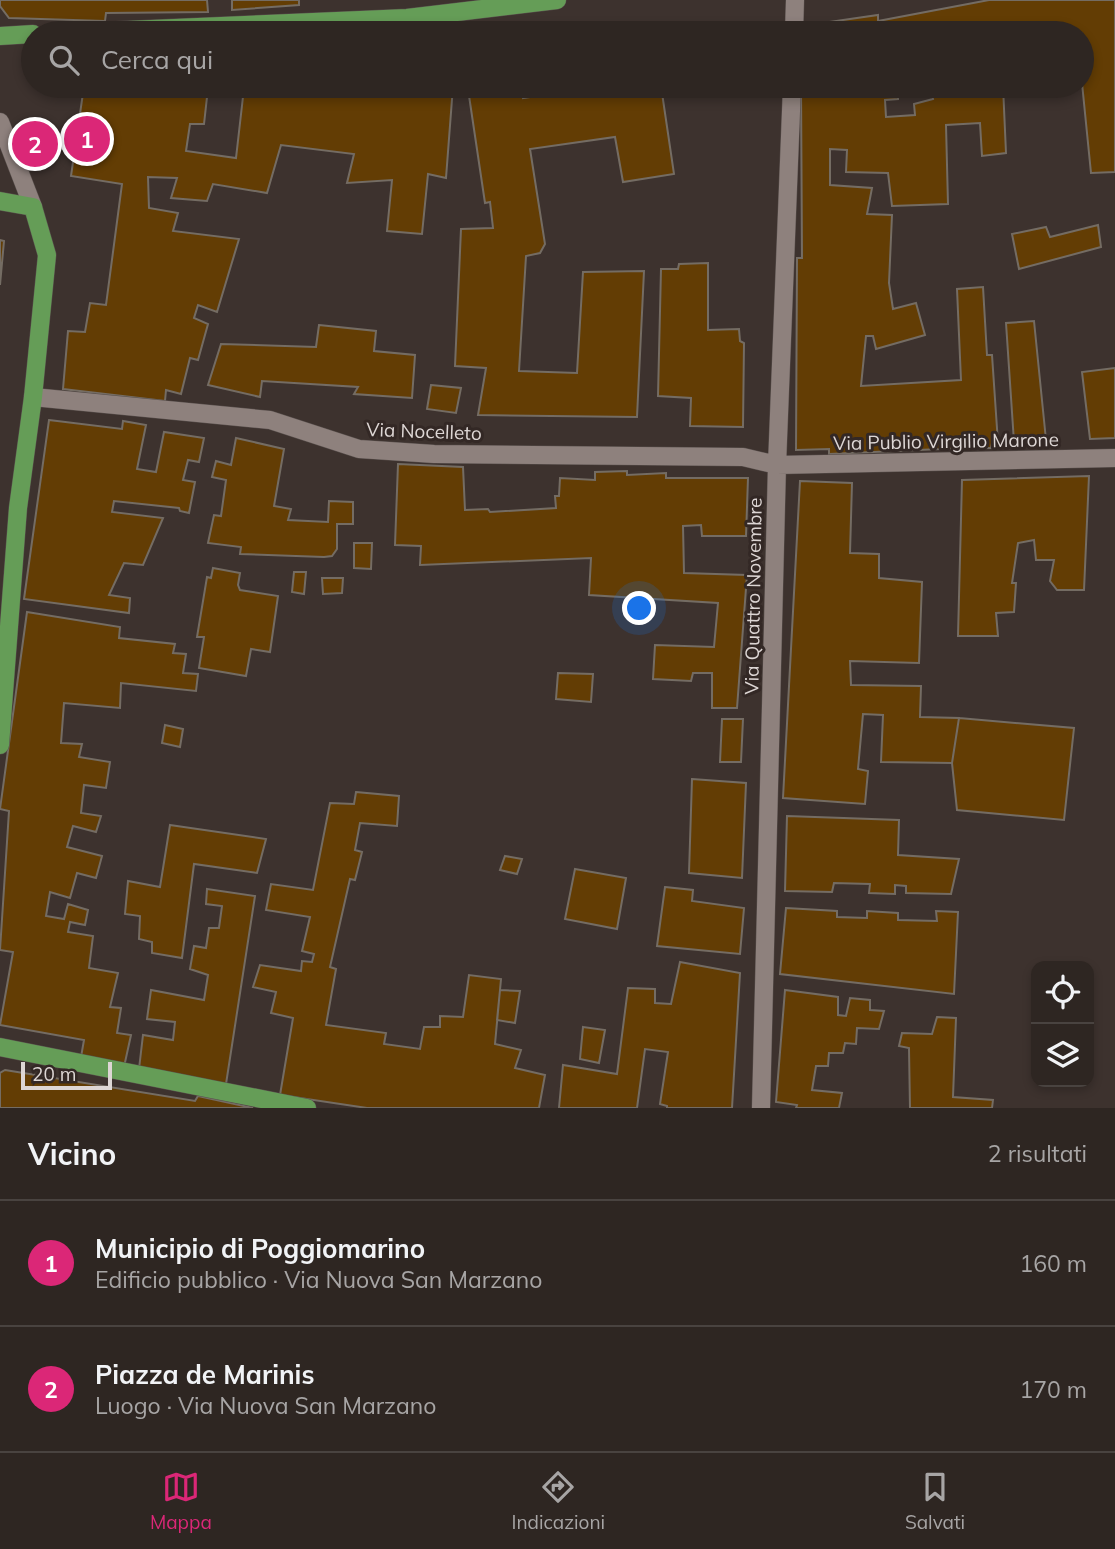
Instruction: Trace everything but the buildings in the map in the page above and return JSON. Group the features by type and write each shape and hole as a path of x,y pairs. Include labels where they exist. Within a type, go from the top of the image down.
{"main road":[{"path":"337,21 407,18 558,0"},
{"path":"0,36 21,35"},
{"path":"0,201 33,207 47,255 33,397 18,508 0,745"},
{"path":"0,1047 307,1108"}],"street":[{"path":"794,21 795,0"},
{"name":"Via Quattro Novembre","path":"761,1108 777,465 792,98"},
{"path":"0,122 33,207"},
{"name":"Via Nocelleto","path":"33,397 270,420 359,450 433,454 743,457 777,465"},
{"name":"Via Publio Virgilio Marone","path":"777,465 1115,458"}],"place":[{"name":"Municipio di Poggiomarino","path":"87,139"},
{"name":"Piazza de Marinis","path":"35,144"}]}
